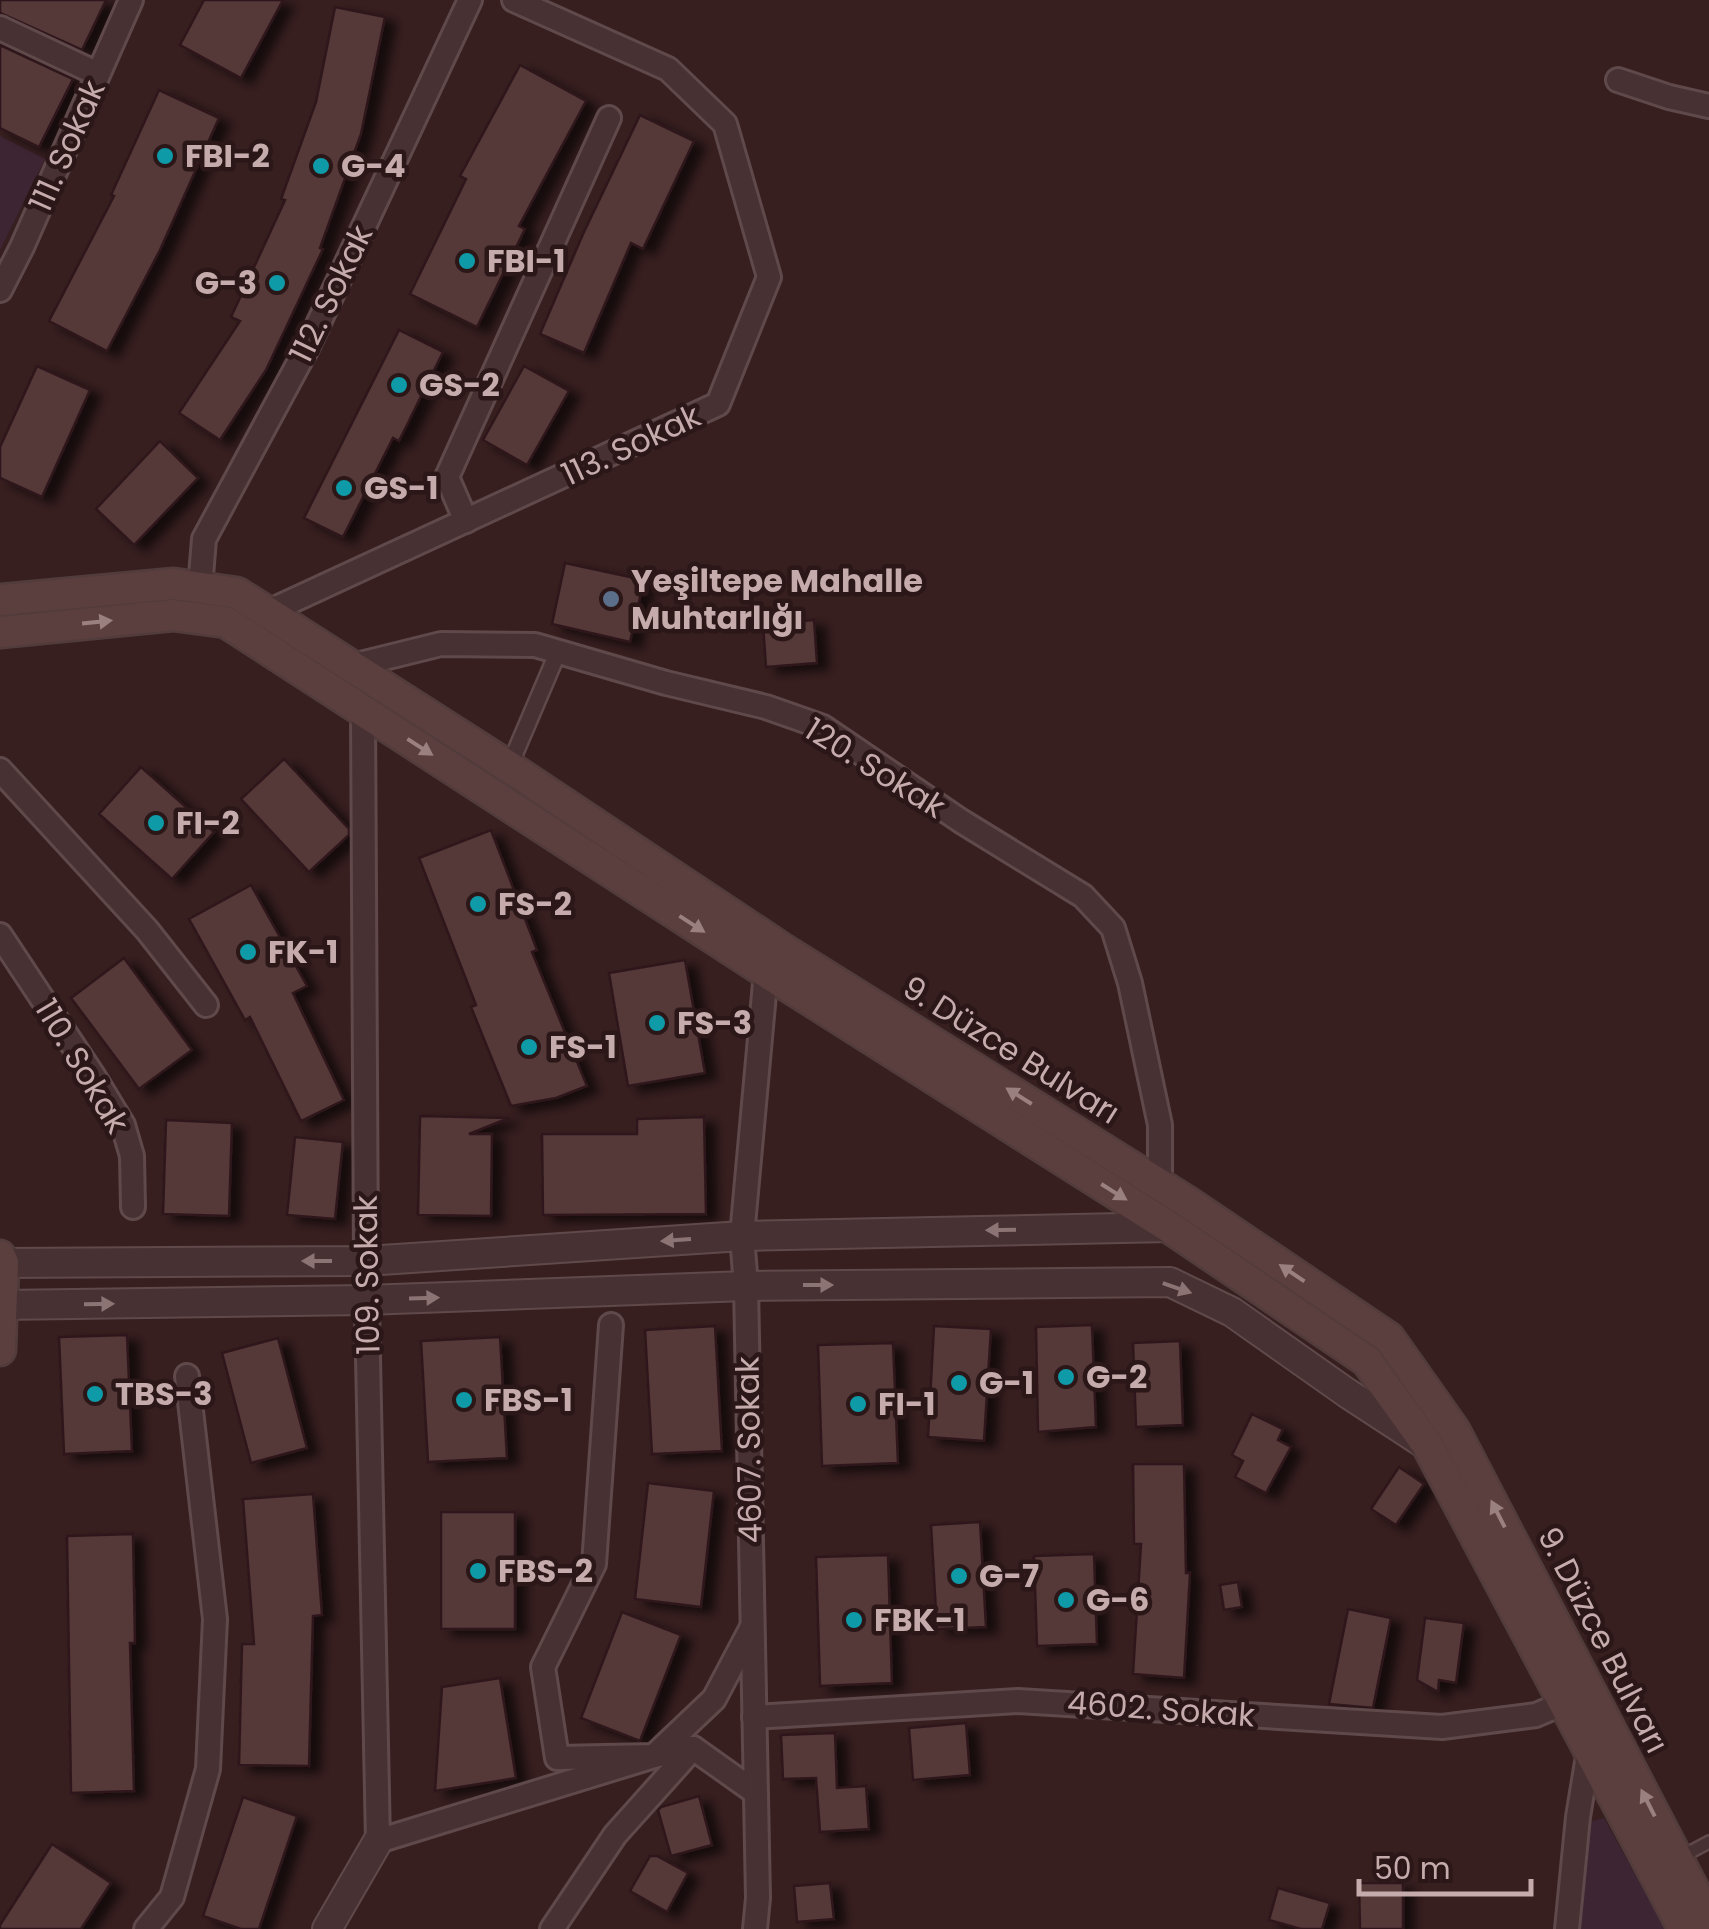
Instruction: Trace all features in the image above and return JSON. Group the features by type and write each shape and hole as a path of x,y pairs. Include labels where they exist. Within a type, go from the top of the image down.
{"main road":[{"name":"9. Düzce Bulvarı","path":"0,600 174,584 237,592 780,948 1160,1184 1389,1338 1454,1430 1709,1920"},
{"name":"9. Düzce Bulvarı","path":"0,632 173,615 226,622 1168,1227 1367,1361 1428,1446 1684,1929"},
{"path":"0,1350 1,1260"}],"street":[{"name":"111. Sokak","path":"0,290 131,0"},
{"name":"112. Sokak","path":"200,588 204,540 306,348 470,0"},
{"name":"113. Sokak","path":"268,612 718,404 769,277 725,124 668,69 514,0"},
{"path":"0,28 98,74"},
{"path":"1618,80 1709,106"},
{"path":"466,521 447,477 609,118"},
{"name":"120. Sokak","path":"352,666 441,644 534,645 766,708 823,728 961,821 1084,896 1114,928 1130,982 1160,1125 1160,1184"},
{"path":"509,767 558,652"},
{"name":"109. Sokak","path":"363,710 366,1300 378,1840"},
{"path":"0,770 147,930 206,1005"},
{"name":"110. Sokak","path":"0,936 123,1125 132,1156 133,1208"},
{"name":"4607. Sokak","path":"754,1929 758,1898 742,1236 766,972"},
{"path":"1,1260 366,1260 742,1236 1168,1227"},
{"path":"1,1305 366,1300 746,1286 1170,1282 1232,1312 1428,1446"},
{"path":"611,1325 594,1564 544,1667 557,1758 654,1756 714,1700 752,1626"},
{"path":"146,1929 172,1897 208,1769 215,1620 187,1376"},
{"name":"4602. Sokak","path":"754,1717 1018,1701 1442,1726 1536,1715 1564,1702"},
{"path":"327,1929 378,1840 654,1756 693,1748 755,1792"},
{"path":"552,1929 614,1836 693,1748"},
{"path":"1567,1929 1589,1750"}],"lane":[{"path":"1678,1859 1709,1842"}],"shaded area":[{"path":"0,136 45,159 0,250"},
{"path":"1604,1818 1665,1929 1581,1929 1590,1822"}],"building":[{"path":"0,0 106,0 82,50 0,13"},
{"path":"204,0 283,0 241,78 180,45"},
{"path":"335,7 385,17 361,134 320,248 323,249 266,370 220,440 179,413 240,321 231,317 285,200 281,199 316,102"},
{"path":"0,45 73,79 39,147 0,128"},
{"path":"520,65 586,101 519,226 525,229 477,327 410,294 466,179 460,176"},
{"path":"159,90 219,118 160,250 107,351 49,321 114,196 111,195"},
{"path":"640,115 694,141 643,249 631,243 584,353 540,334"},
{"path":"399,330 443,352 399,441 393,438 343,537 304,518"},
{"path":"37,366 90,390 42,497 0,478 0,447"},
{"path":"524,366 569,391 527,465 483,440"},
{"path":"160,441 198,478 134,545 96,509"},
{"path":"565,563 644,580 630,642 552,624"},
{"path":"814,620 817,663 766,667 763,624"},
{"path":"284,759 349,829 349,835 309,872 241,799"},
{"name":"FI-2","path":"141,767 214,832 172,879 99,814"},
{"path":"491,830 537,950 532,952 587,1086 556,1098 511,1106 471,1007 476,1005 419,858"},
{"path":"251,885 307,986 293,993 344,1100 301,1121 250,1017 245,1020 189,919"},
{"path":"124,958 192,1050 139,1089 71,998"},
{"name":"FS-3","path":"685,960 705,1073 628,1086 609,973"},
{"path":"420,1116 509,1118 469,1134 492,1134 491,1216 418,1215"},
{"path":"704,1117 706,1214 543,1215 542,1134 637,1134 637,1119"},
{"path":"166,1120 232,1123 229,1216 163,1214"},
{"path":"295,1137 343,1142 335,1219 287,1215"},
{"name":"G-2","path":"1092,1325 1096,1427 1038,1432 1036,1327"},
{"path":"715,1326 722,1451 652,1454 645,1330"},
{"name":"G-1","path":"934,1326 991,1329 984,1441 928,1437"},
{"name":"TBS-3","path":"127,1335 132,1451 64,1454 59,1337"},
{"name":"FBS-1","path":"500,1337 507,1458 428,1462 421,1341"},
{"path":"278,1338 307,1448 251,1463 222,1353"},
{"path":"1180,1341 1183,1425 1136,1427 1133,1343"},
{"name":"FI-1","path":"893,1343 898,1463 822,1466 818,1345"},
{"path":"1252,1414 1283,1429 1278,1440 1291,1447 1266,1493 1235,1477 1243,1461 1232,1455"},
{"path":"1133,1464 1184,1464 1186,1573 1190,1573 1184,1678 1133,1674 1141,1544 1134,1544"},
{"path":"1399,1467 1424,1484 1396,1525 1371,1509"},
{"path":"648,1483 714,1491 701,1607 635,1599"},
{"path":"313,1494 322,1615 313,1616 309,1766 239,1765 242,1644 254,1644 243,1499"},
{"name":"FBS-2","path":"441,1512 515,1512 515,1629 441,1629"},
{"name":"G-7","path":"980,1522 986,1627 937,1629 931,1525"},
{"path":"133,1534 135,1643 130,1643 134,1791 71,1793 67,1536"},
{"name":"G-6","path":"1094,1554 1097,1644 1037,1646 1034,1556"},
{"name":"FBK-1","path":"888,1555 892,1683 820,1686 816,1557"},
{"path":"1238,1582 1242,1607 1224,1610 1220,1585"},
{"path":"1348,1609 1391,1618 1373,1708 1329,1704"},
{"path":"622,1612 681,1635 640,1741 581,1718"},
{"path":"1425,1618 1464,1623 1456,1683 1439,1680 1438,1692 1417,1680"},
{"path":"500,1678 516,1778 435,1791 442,1687"},
{"path":"966,1723 970,1775 913,1780 909,1728"},
{"path":"835,1733 837,1788 866,1786 869,1829 820,1832 816,1778 783,1779 781,1735"},
{"path":"699,1796 712,1845 671,1856 658,1810"},
{"path":"243,1797 297,1816 259,1929 241,1929 203,1916"},
{"path":"52,1844 111,1883 81,1929 0,1929 0,1925"},
{"path":"650,1856 688,1873 667,1912 630,1891"},
{"path":"830,1883 834,1919 797,1922 794,1886"},
{"path":"1359,1883 1403,1883 1403,1929 1360,1929"},
{"path":"1278,1888 1330,1903 1322,1929 1301,1929 1269,1920"}],"place":[{"name":"FBI-2","path":"165,156"},
{"name":"G-4","path":"321,166"},
{"name":"FBI-1","path":"467,261"},
{"name":"G-3","path":"277,283"},
{"name":"GS-2","path":"399,385"},
{"name":"GS-1","path":"344,488"},
{"name":"Yeşiltepe Mahalle Muhtarlığı","path":"611,599"},
{"name":"FI-2","path":"156,823"},
{"name":"FS-2","path":"478,904"},
{"name":"FK-1","path":"248,952"},
{"name":"FS-3","path":"657,1023"},
{"name":"FS-1","path":"529,1047"},
{"name":"G-2","path":"1066,1377"},
{"name":"G-1","path":"959,1383"},
{"name":"TBS-3","path":"95,1394"},
{"name":"FBS-1","path":"464,1400"},
{"name":"FI-1","path":"858,1404"},
{"name":"FBS-2","path":"478,1571"},
{"name":"G-7","path":"959,1576"},
{"name":"G-6","path":"1066,1600"},
{"name":"FBK-1","path":"854,1620"}]}
